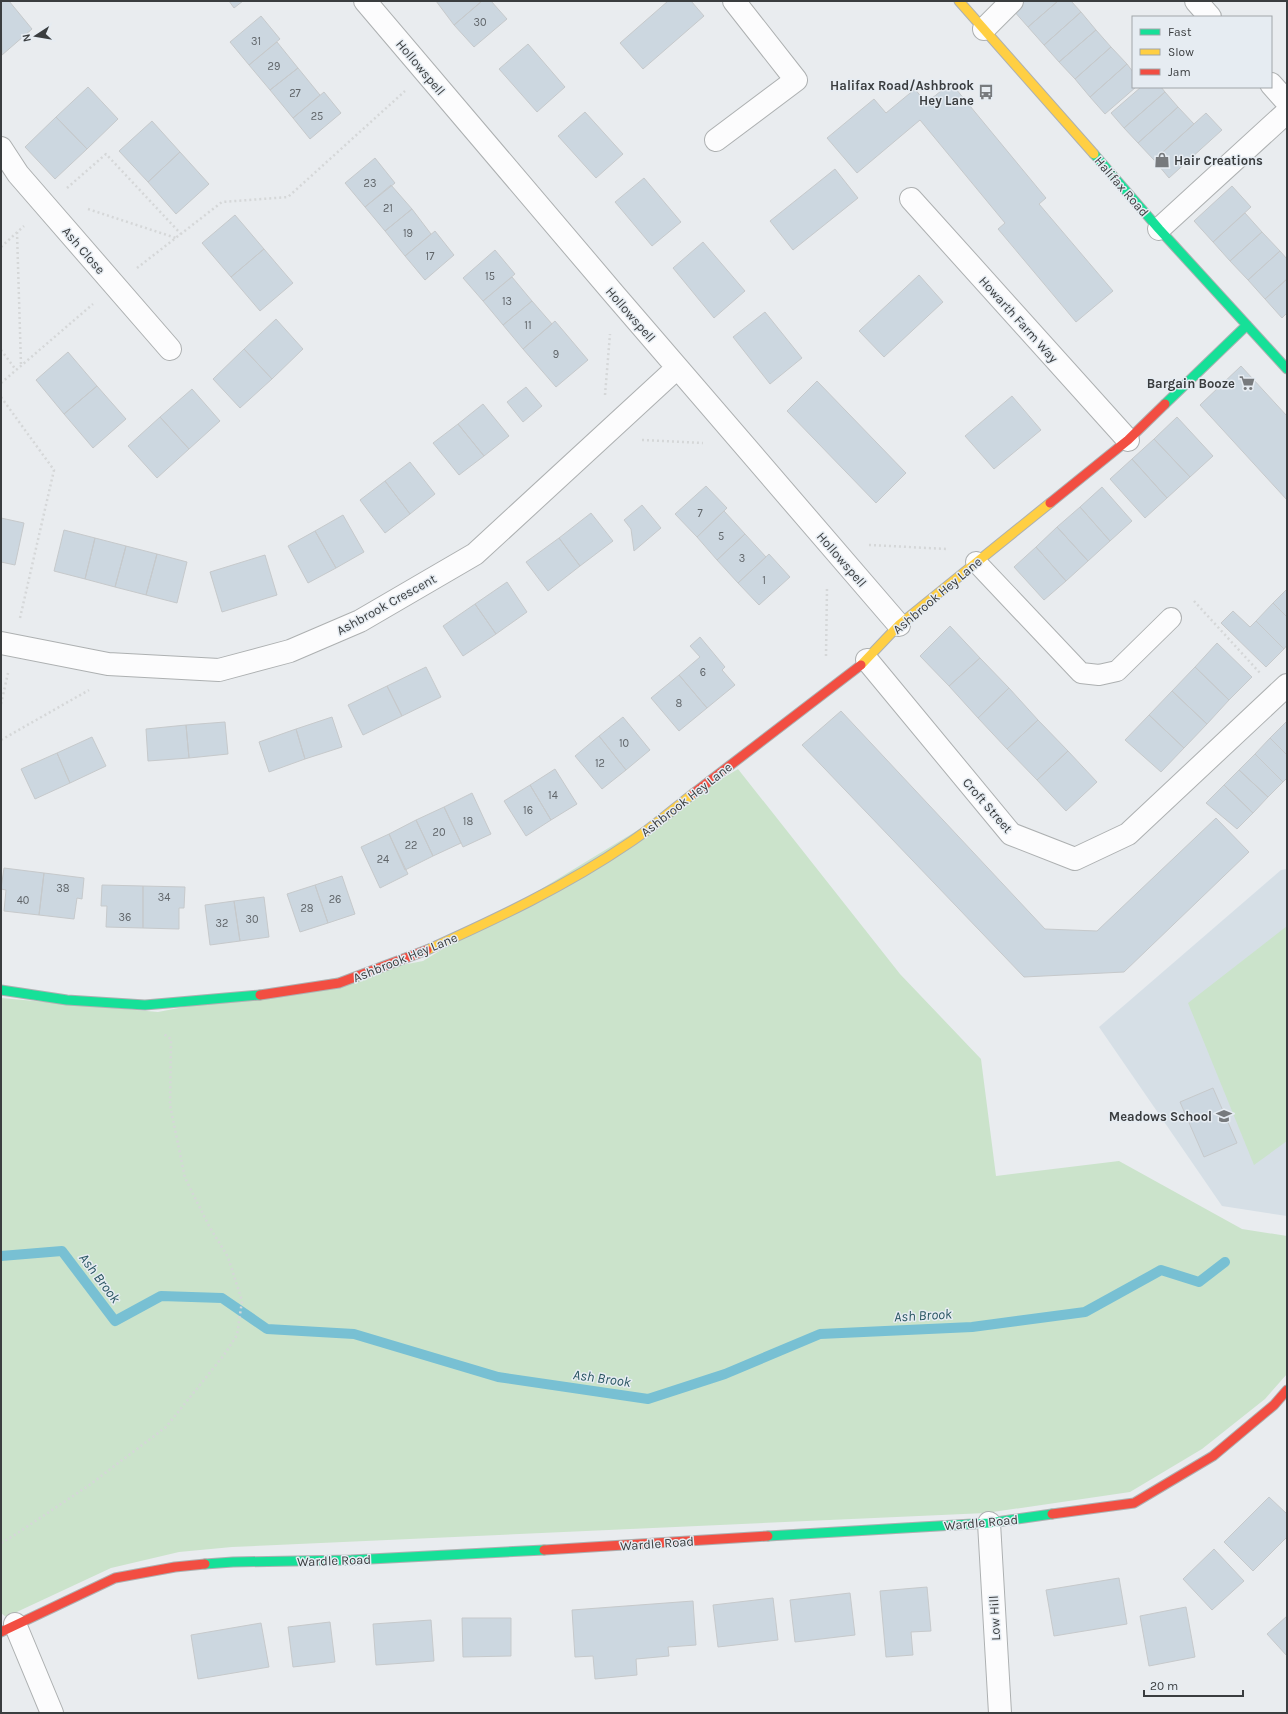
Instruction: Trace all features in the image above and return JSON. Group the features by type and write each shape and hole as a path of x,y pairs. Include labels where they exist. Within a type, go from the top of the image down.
{"main road":[{"name":"Halifax Road","path":"959,1 1160,229 1287,369"},
{"name":"Ashbrook Hey Lane","path":"1,990 67,1000 145,1005 254,996 339,983 416,955 484,924 551,890 629,843 866,660 899,625 1128,440 1247,325"},
{"name":"Wardle Road","path":"8,1628 115,1578 175,1567 233,1562 351,1560 510,1552 989,1522 1134,1503 1213,1456 1274,1405 1287,1390"}],"street":[{"name":"Hollowspell","path":"365,1 677,368 899,625"},
{"path":"716,140 796,80 734,1"},
{"path":"984,29 1012,1"},
{"path":"1196,1 1209,16"},
{"path":"1272,85 1287,102"},
{"path":"1160,229 1287,112"},
{"name":"Ash Close","path":"1,148 18,174 170,350"},
{"name":"Howarth Farm Way","path":"911,199 1128,440"},
{"name":"Ashbrook Crescent","path":"7,644 108,664 220,670 290,651 360,621 475,554 677,368"},
{"name":"Croft Street","path":"866,660 1011,834 1075,859 1128,834 1283,689"},
{"name":"Low Hill","path":"989,1522 1000,1713"},
{"path":"8,1628 52,1713"}],"lane":[{"path":"983,557 1081,673 1099,675 1117,671 1171,618"}],"path":[{"path":"1,383 115,286 222,202 288,197 426,72"},
{"path":"46,206 106,154 181,234"},
{"path":"85,208 176,238"},
{"path":"17,232 21,366"},
{"path":"614,294 601,438 743,444"},
{"path":"1,350 16,370"},
{"path":"1,397 54,470 7,644"},
{"path":"825,692 828,542 983,557"},
{"path":"1171,618 1192,598 1283,689"},
{"path":"1,740 91,689"},
{"path":"1,1543 88,1486 166,1427 224,1355 236,1335 242,1301 228,1256 209,1226 185,1178 170,1105 171,1039 150,1024 145,1005"}],"shaded area":[{"name":"Meadows School","path":"1287,869 1287,1216 1222,1206 1099,1027 1281,870"}],"green space":[{"path":"738,769 900,974 981,1059 996,1176 1119,1161 1242,1229 1287,1236 1287,1374 1265,1399 1202,1449 1130,1492 986,1513 232,1547 179,1552 111,1568 6,1617 1,1613 1,998 158,1012 423,961"},
{"path":"1287,926 1287,1141 1254,1165 1188,1003"}],"building":[{"path":"3,1 9,1 32,29 2,55 1,3"},
{"path":"229,1 243,1 234,8"},
{"path":"436,1 482,1 454,25"},
{"path":"482,1 491,1 507,19 474,47 454,25"},
{"path":"668,1 691,1 704,16 643,69 620,43"},
{"path":"1023,1 1058,1 1028,27 1013,10"},
{"path":"1058,1 1071,1 1081,12 1044,45 1028,27"},
{"path":"1081,12 1096,30 1059,62 1044,45"},
{"path":"261,16 280,39 249,65 230,42"},
{"path":"1096,30 1111,47 1075,79 1059,62"},
{"path":"277,42 298,68 270,90 249,65"},
{"path":"528,44 565,87 537,112 499,69"},
{"path":"1111,47 1127,64 1090,97 1075,79"},
{"path":"1127,64 1132,71 1132,88 1135,88 1105,114 1090,97"},
{"path":"298,68 320,95 293,118 270,90"},
{"path":"951,83 1046,198 1039,204 1113,291 1076,322 998,229 1005,223 920,120 857,173 827,138 874,99 886,113 915,89 926,103"},
{"path":"88,87 118,119 87,149 56,117"},
{"path":"1140,88 1162,88 1165,92 1124,128 1111,113"},
{"path":"324,92 341,113 310,139 293,118"},
{"path":"1165,92 1178,107 1138,143 1124,128"},
{"path":"1178,107 1194,124 1154,160 1138,143"},
{"path":"585,112 623,154 596,178 558,136"},
{"path":"1206,113 1222,130 1169,178 1154,160"},
{"path":"56,117 87,149 55,179 25,147"},
{"path":"152,121 180,152 148,182 119,151"},
{"path":"180,152 209,184 176,214 148,182"},
{"path":"375,158 395,183 365,207 345,183"},
{"path":"835,169 858,198 793,250 770,221"},
{"path":"644,178 681,222 652,246 615,202"},
{"path":"391,185 412,209 385,231 365,207"},
{"path":"1232,186 1251,207 1213,242 1194,221"},
{"path":"412,209 431,234 405,256 385,231"},
{"path":"1245,213 1262,232 1230,261 1213,242"},
{"path":"235,215 264,249 231,277 202,243"},
{"path":"435,231 454,255 425,280 405,256"},
{"path":"1262,232 1280,251 1248,280 1230,261"},
{"path":"703,242 745,291 714,318 673,268"},
{"path":"264,249 293,283 260,311 231,277"},
{"path":"495,250 515,274 483,301 463,278"},
{"path":"1280,251 1287,259 1287,279 1265,299 1248,280"},
{"path":"919,275 943,302 884,357 859,331"},
{"path":"512,277 532,301 503,325 483,301"},
{"path":"1287,279 1287,313 1282,318 1265,299"},
{"path":"532,301 552,324 523,349 503,325"},
{"path":"765,312 802,358 770,384 733,337"},
{"path":"276,319 303,349 272,379 244,349"},
{"path":"555,321 588,360 556,387 523,349"},
{"path":"244,349 272,379 240,408 213,379"},
{"path":"68,352 97,386 64,414 36,380"},
{"path":"1241,366 1287,416 1287,500 1200,405"},
{"path":"817,381 906,473 876,503 787,411"},
{"path":"97,386 126,419 93,448 64,414"},
{"path":"526,387 542,406 523,422 507,402"},
{"path":"192,389 220,421 189,449 160,417"},
{"path":"1012,396 1041,430 994,469 965,436"},
{"path":"483,404 509,436 484,456 458,424"},
{"path":"160,417 189,449 157,478 128,446"},
{"path":"1177,417 1213,456 1190,477 1154,439"},
{"path":"458,424 484,456 459,475 433,443"},
{"path":"1154,439 1190,477 1167,498 1132,459"},
{"path":"1132,459 1167,498 1145,518 1110,479"},
{"path":"410,462 435,494 410,514 385,481"},
{"path":"385,481 410,514 385,533 360,500"},
{"path":"706,486 727,508 697,537 675,514"},
{"path":"1102,487 1132,521 1110,541 1080,507"},
{"path":"642,505 661,528 634,551 631,529 624,520"},
{"path":"1080,507 1110,541 1088,561 1057,527"},
{"path":"724,511 745,534 717,560 697,537"},
{"path":"591,513 613,541 580,566 559,538"},
{"path":"343,515 364,552 336,568 315,531"},
{"path":"1,518 24,523 15,565 1,562"},
{"path":"1057,527 1088,561 1066,581 1036,547"},
{"path":"64,530 95,538 85,579 54,571"},
{"path":"315,531 336,568 308,583 288,546"},
{"path":"745,534 766,557 738,583 717,560"},
{"path":"95,538 126,546 115,587 85,579"},
{"path":"559,538 580,566 548,591 526,562"},
{"path":"126,546 157,554 146,595 115,587"},
{"path":"1036,547 1066,581 1044,600 1014,567"},
{"path":"157,554 187,562 177,603 146,595"},
{"path":"769,554 790,577 759,605 738,583"},
{"path":"265,555 277,595 222,612 210,572"},
{"path":"507,582 527,612 496,634 475,604"},
{"path":"1287,589 1287,617 1273,603"},
{"path":"1273,603 1287,617 1287,645 1284,649 1256,621"},
{"path":"475,604 496,634 463,656 443,626"},
{"path":"1233,611 1250,627 1256,621 1284,649 1266,667 1221,623"},
{"path":"950,626 980,658 949,686 920,656"},
{"path":"700,637 725,667 722,670 735,685 707,708 679,675 700,657 690,646"},
{"path":"1217,643 1252,677 1229,700 1195,667"},
{"path":"980,658 1009,688 978,718 949,686"},
{"path":"426,667 441,697 402,716 387,686"},
{"path":"1195,667 1229,700 1207,724 1172,691"},
{"path":"679,675 707,708 679,731 651,698"},
{"path":"387,686 402,716 363,735 348,705"},
{"path":"1009,688 1038,720 1007,749 978,718"},
{"path":"1172,691 1207,724 1184,748 1149,715"},
{"path":"841,711 1045,929 1097,931 1216,818 1249,852 1124,972 1024,977 802,745"},
{"path":"1149,715 1184,748 1161,772 1125,740"},
{"path":"332,717 342,747 305,759 296,729"},
{"path":"623,717 650,750 626,770 599,736"},
{"path":"1038,720 1068,751 1037,780 1007,749"},
{"path":"225,722 228,754 189,758 186,725"},
{"path":"1286,722 1287,724 1287,755 1270,738"},
{"path":"186,725 189,758 148,761 146,729"},
{"path":"296,729 305,759 269,772 259,742"},
{"path":"599,736 626,770 602,789 575,756"},
{"path":"92,737 106,766 70,783 57,753"},
{"path":"1270,738 1287,755 1287,778 1283,782 1255,754"},
{"path":"1068,751 1097,782 1066,811 1037,780"},
{"path":"57,753 70,783 35,799 21,769"},
{"path":"1255,754 1283,782 1268,797 1239,770"},
{"path":"555,769 577,804 551,820 530,785"},
{"path":"1239,770 1268,797 1253,813 1224,785"},
{"path":"530,785 551,820 526,836 504,801"},
{"path":"1224,785 1253,813 1237,829 1206,803"},
{"path":"472,793 491,834 463,847 444,807"},
{"path":"444,807 461,843 433,856 416,820"},
{"path":"416,820 433,856 405,870 389,834"},
{"path":"389,834 408,874 380,888 361,847"},
{"path":"4,868 44,873 39,915 4,911 6,890 1,889"},
{"path":"44,873 84,878 82,899 77,898 74,919 39,915"},
{"path":"342,876 355,914 328,923 315,885"},
{"path":"102,885 143,886 143,928 106,927 107,906 101,906"},
{"path":"315,885 328,923 300,932 287,894"},
{"path":"143,886 185,887 184,908 179,908 179,929 143,928"},
{"path":"264,897 269,937 240,941 234,901"},
{"path":"234,901 240,941 210,945 205,905"},
{"path":"1213,1088 1237,1143 1204,1157 1180,1102"},
{"path":"1269,1497 1287,1514 1287,1537 1253,1571 1224,1542"},
{"path":"1214,1549 1244,1581 1212,1610 1183,1579"},
{"path":"1119,1578 1127,1624 1054,1636 1046,1590"},
{"path":"927,1587 931,1631 911,1632 913,1655 886,1657 880,1591"},
{"path":"850,1593 855,1635 795,1642 790,1600"},
{"path":"773,1598 778,1640 718,1647 713,1605"},
{"path":"693,1601 696,1645 668,1647 669,1656 636,1659 637,1675 595,1679 593,1656 575,1657 572,1610"},
{"path":"1186,1607 1195,1657 1149,1666 1140,1616"},
{"path":"1287,1616 1287,1656 1267,1634"},
{"path":"462,1618 511,1618 511,1656 463,1657"},
{"path":"431,1620 434,1661 376,1665 373,1624"},
{"path":"330,1622 335,1662 293,1667 288,1627"},
{"path":"261,1623 269,1667 198,1679 191,1635"}],"waterway":[{"name":"Ash Brook","path":"1,1256 62,1251 115,1321 161,1296 222,1298 267,1329 354,1334 498,1377 648,1399 725,1374 820,1334 972,1327 1085,1312 1161,1270 1199,1282 1225,1262"}],"traffic: fast":[{"path":"1094,154 1159,229 1287,369"},
{"path":"1165,404 1247,325"},
{"path":"1,990 67,1000 145,1005 260,995"},
{"path":"768,1536 989,1523 1052,1514"},
{"path":"205,1564 233,1562 351,1560 544,1550"}],"traffic: slow":[{"path":"959,1 1094,154"},
{"path":"861,665 899,625 1050,503"},
{"path":"427,950 505,914 581,874 638,837 694,793"}],"traffic: jam":[{"path":"1050,503 1128,440 1165,404"},
{"path":"694,793 861,665"},
{"path":"260,995 339,983 427,950"},
{"path":"1052,1514 1134,1503 1213,1456 1274,1405 1287,1390"},
{"path":"544,1550 768,1536"},
{"path":"1,1632 115,1578 175,1567 205,1564"}],"place":[{"name":"Halifax Road/Ashbrook Hey Lane","path":"986,92"},
{"name":"Hair Creations","path":"1162,160"},
{"name":"Bargain Booze","path":"1247,383"},
{"name":"Meadows School","path":"1224,1116"}]}
